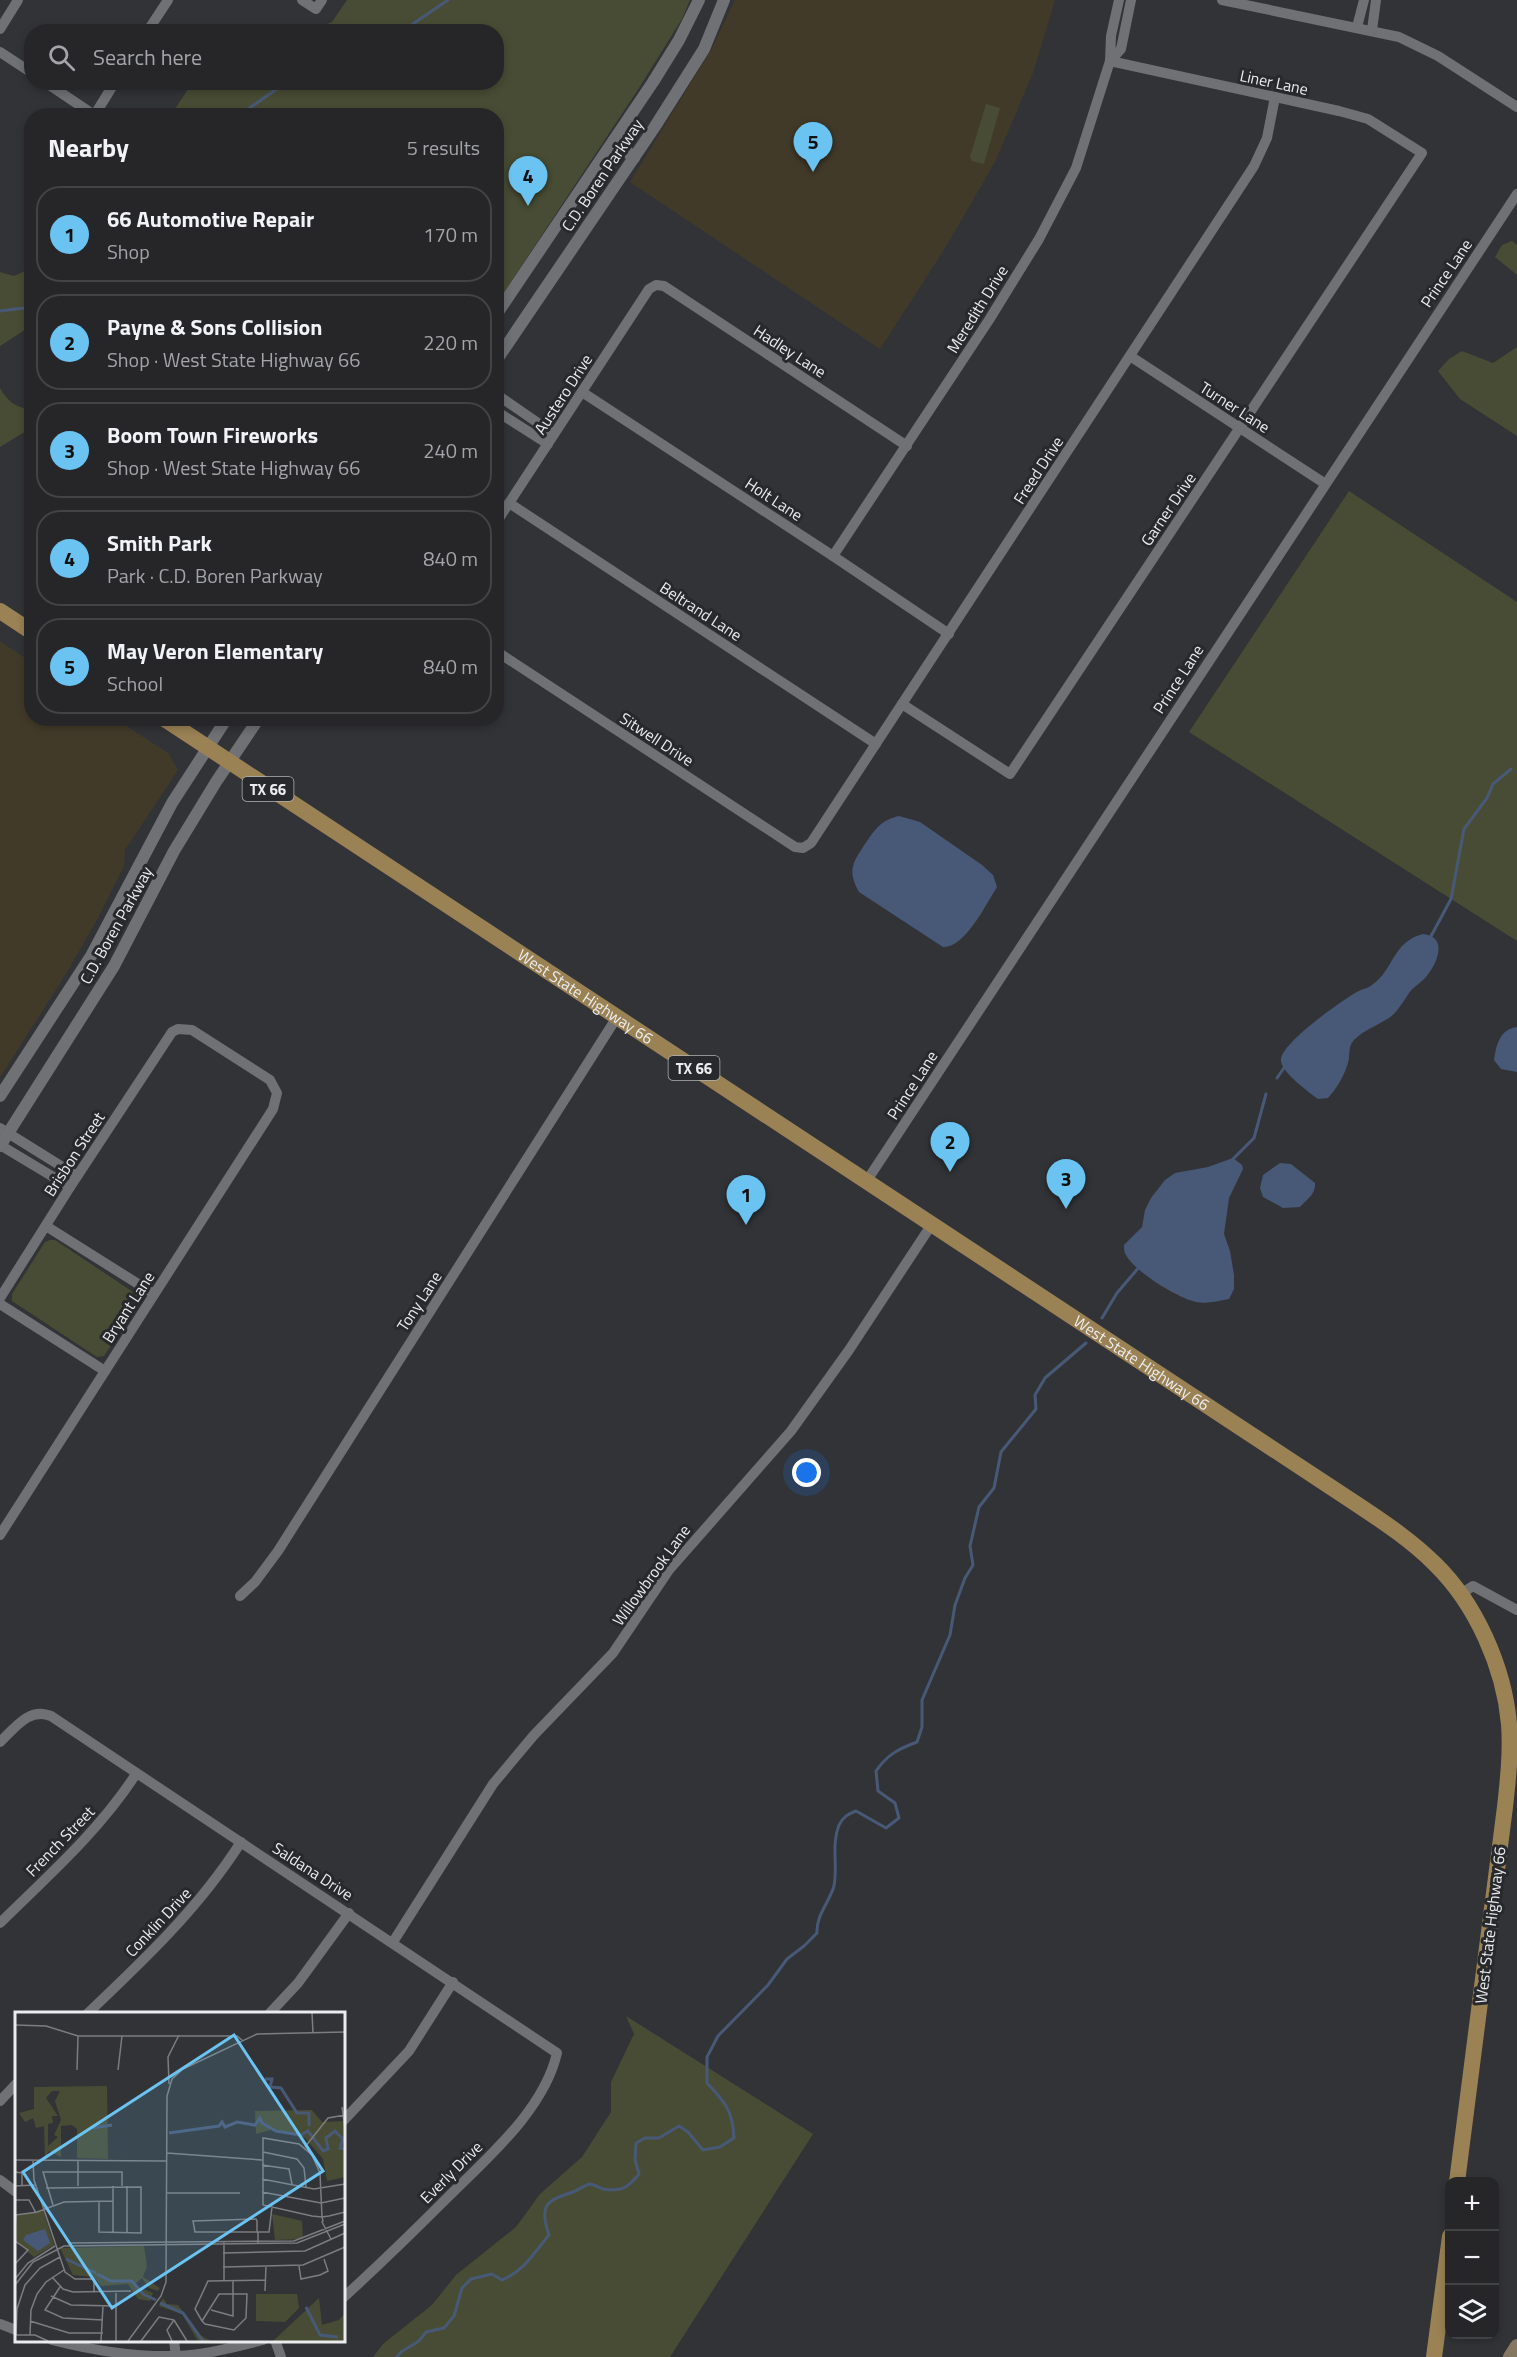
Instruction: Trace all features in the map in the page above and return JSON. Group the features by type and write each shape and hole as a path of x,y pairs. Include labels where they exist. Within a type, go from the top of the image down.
{"main road":[{"path":"0,611 24,627"},
{"name":"TX 66","path":"175,726 229,763"},
{"name":"West State Highway 66","path":"229,763 1389,1526 1436,1565 1480,1627 1500,1678 1508,1712 1506,1798 1458,2177"},
{"path":"1434,2357 1445,2268"},
{"path":"1510,2357 1517,2346"}],"street":[{"path":"0,29 18,0"},
{"path":"152,24 168,0"},
{"path":"302,0 319,4"},
{"name":"C.D. Boren Parkway","path":"504,303 668,59 699,0"},
{"name":"C.D. Boren Parkway","path":"504,349 634,158 704,49 724,0"},
{"name":"Meredith Drive","path":"833,556 907,446 1039,239 1076,168 1110,62 1111,36 1119,0"},
{"name":"Meredith Drive","path":"1110,62 1121,49 1131,0"},
{"path":"1222,0 1399,37 1420,46 1517,106"},
{"path":"1357,27 1364,0"},
{"path":"1372,30 1376,0"},
{"path":"0,52 24,68"},
{"name":"Liner Lane","path":"1110,62 1368,119 1422,153"},
{"path":"57,90 84,108"},
{"path":"98,108 110,90"},
{"name":"Freed Drive","path":"803,848 811,843 1254,166 1267,138 1275,97"},
{"path":"614,140 634,158"},
{"name":"Garner Drive","path":"902,704 1010,774 1422,153"},
{"name":"Prince Lane","path":"866,1182 1324,483 1517,194"},
{"name":"Hadley Lane","path":"656,285 664,286 907,446"},
{"name":"Austero Drive","path":"504,511 649,289 656,285"},
{"name":"Turner Lane","path":"1130,356 1324,483"},
{"name":"Holt Lane","path":"582,392 949,634"},
{"path":"504,400 554,434"},
{"path":"504,416 548,444"},
{"name":"Beltrand Lane","path":"509,503 876,744"},
{"name":"Sitwell Drive","path":"504,656 795,847 803,848"},
{"name":"C.D. Boren Parkway","path":"0,1096 91,956 172,803 222,726"},
{"name":"C.D. Boren Parkway","path":"0,1146 4,1131 114,966 174,851 254,726"},
{"name":"Tony Lane","path":"240,1596 255,1582 278,1551 617,1017"},
{"name":"Brisbon Street","path":"0,1298 167,1037 178,1029 192,1030 270,1080 277,1093"},
{"name":"Bryant Lane","path":"0,1535 273,1109 277,1093"},
{"path":"4,1131 77,1176"},
{"path":"0,1146 70,1187"},
{"name":"Willowbrook Lane","path":"393,1942 493,1784 549,1718 613,1653 669,1570 791,1431 849,1350 932,1224"},
{"path":"46,1226 154,1294"},
{"path":"0,1305 105,1371"},
{"path":"1459,1595 1473,1586 1517,1610"},
{"name":"Saldana Drive","path":"0,1742 27,1717 39,1713 51,1716 557,2053"},
{"name":"French Street","path":"0,1923 91,1833 117,1803 136,1774"},
{"name":"Conklin Drive","path":"88,2012 161,1944 220,1876 241,1842"},
{"path":"270,2012 298,1983 349,1913"},
{"path":"345,2119 409,2051 453,1982"},
{"name":"Everly Drive","path":"345,2296 412,2233 523,2119 553,2071 557,2053"},
{"path":"0,2101 15,2085"},
{"path":"0,2180 15,2191"},
{"path":"0,2324 15,2331"},
{"path":"64,2342 133,2354 176,2357 255,2342"},
{"path":"174,2342 176,2357"},
{"path":"276,2342 281,2357"}],"shaded area":[{"path":"735,0 1055,0 1033,73 995,162 944,250 880,349 630,182 712,48"},
{"path":"0,641 24,657 24,726 127,726 168,753 178,770 125,850 124,866 98,918 66,974 0,1077"}],"green space":[{"path":"347,0 690,0 682,19 639,88 504,292 504,108 176,108 187,90 504,90 504,24 327,24 332,22"},
{"path":"986,104 1000,108 984,164 972,161 970,157"},
{"path":"1512,241 1517,245 1517,275 1495,257 1502,245"},
{"path":"24,271 24,331 0,346 0,272 14,276"},
{"path":"1517,347 1517,436 1460,399 1438,371 1449,359 1462,351 1493,363"},
{"path":"0,388 13,403 24,408 24,432 0,447"},
{"path":"1349,491 1517,602 1517,941 1189,732"},
{"path":"55,1240 139,1296 139,1303 104,1356 97,1357 12,1301 12,1294 45,1242"},
{"path":"626,2016 813,2134 670,2357 373,2357 383,2344 432,2305 456,2275 516,2227 540,2194 582,2157 611,2112 611,2082 634,2034"}],"water":[{"path":"899,816 920,822 993,875 997,887 967,933 951,945 943,947 859,892 855,884 853,865 862,848 880,825"},
{"path":"1423,934 1431,936 1438,945 1437,958 1430,972 1411,991 1392,1016 1354,1040 1347,1066 1339,1083 1328,1098 1318,1099 1285,1070 1281,1059 1284,1052 1301,1033 1326,1013 1355,993 1372,985 1385,972 1405,943"},
{"path":"1517,1027 1517,1072 1501,1069 1494,1060 1503,1034"},
{"path":"1233,1158 1242,1165 1243,1169 1229,1198 1224,1234 1230,1251 1234,1289 1229,1299 1209,1302 1188,1300 1168,1290 1138,1269 1125,1253 1124,1245 1142,1227 1145,1210 1165,1180 1175,1173 1208,1167"},
{"path":"1280,1163 1291,1164 1315,1183 1313,1193 1300,1207 1283,1208 1263,1197 1260,1188 1263,1175"}],"waterway":[{"path":"413,24 448,0"},
{"path":"250,108 275,90"},
{"path":"0,311 24,308"},
{"path":"1430,938 1451,899 1464,829 1487,798 1493,784 1511,769"},
{"path":"1277,1078 1286,1065"},
{"path":"1233,1159 1254,1138 1266,1094"},
{"path":"1102,1318 1117,1293 1140,1266"},
{"path":"397,2357 419,2341 426,2332 444,2328 454,2316 462,2288 471,2279 492,2274 502,2280 523,2266 549,2235 545,2211 550,2202 590,2184 603,2189 615,2190 631,2183 639,2174 635,2160 636,2143 645,2138 659,2138 679,2126 688,2132 703,2150 720,2147 734,2138 727,2107 707,2083 707,2057 718,2036 768,1985 787,1959 817,1933 819,1920 834,1886 835,1840 842,1820 856,1811 886,1828 899,1818 895,1803 878,1791 876,1771 894,1753 917,1742 922,1727 922,1700 950,1635 955,1605 965,1578 973,1565 970,1546 979,1507 994,1488 1001,1452 1036,1409 1035,1395 1045,1378 1086,1343"}],"place":[{"name":"May Veron Elementary","path":"813,172"},
{"name":"Smith Park","path":"528,206"},
{"name":"Payne & Sons Collision","path":"950,1172"},
{"name":"Boom Town Fireworks","path":"1066,1209"},
{"name":"66 Automotive Repair","path":"746,1225"}]}
